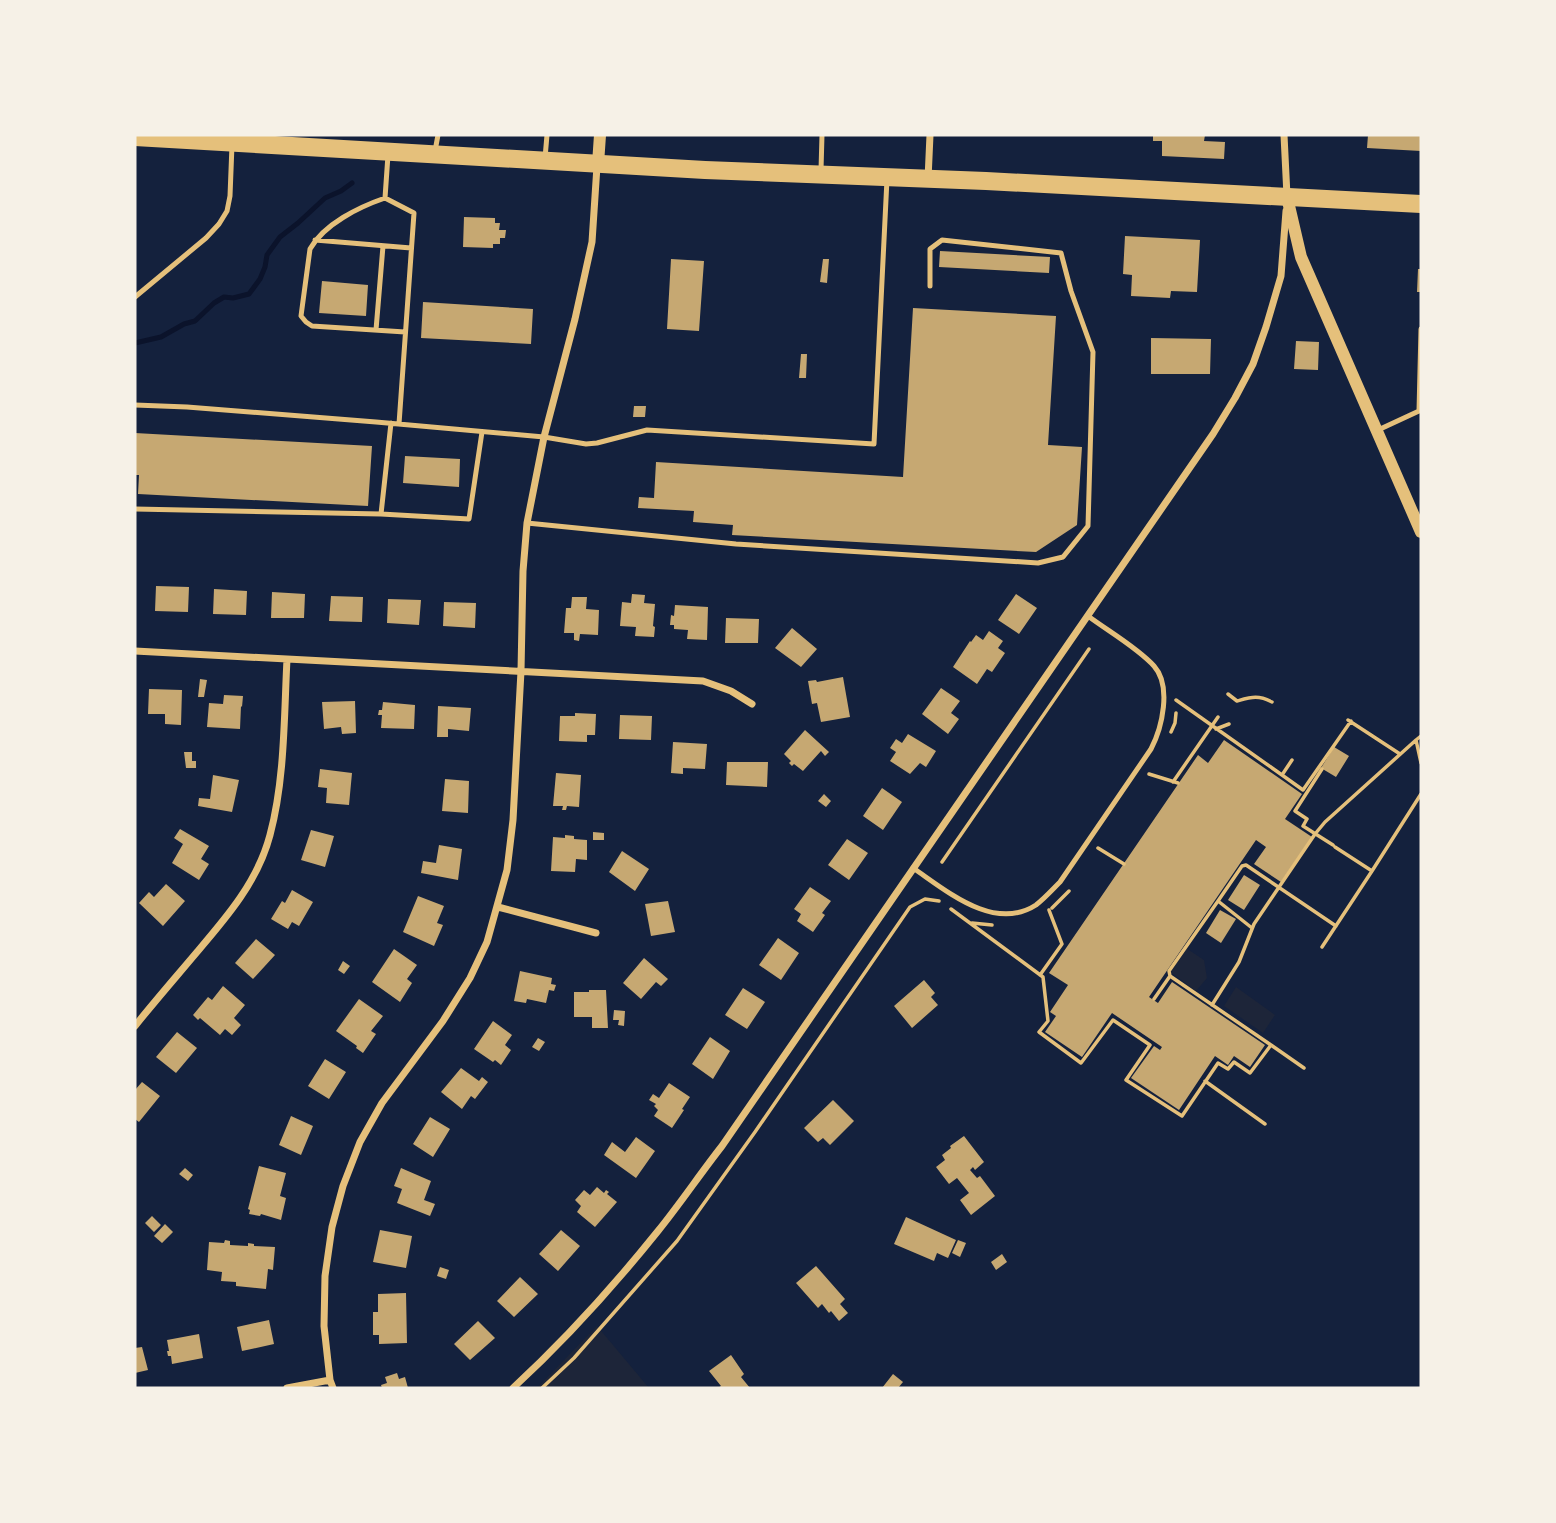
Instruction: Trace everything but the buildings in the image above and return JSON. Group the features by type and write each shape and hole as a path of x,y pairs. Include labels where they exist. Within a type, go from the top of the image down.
{"main road":[{"path":"140,137 302,141 388,152 598,164 1421,204"}],"street":[{"path":"287,1388 332,1384 324,1326 325,1276 332,1227 342,1186 360,1142 382,1103 443,1021 470,978 487,942 498,907 507,870 513,820 527,523 544,437 592,242 600,135"},
{"path":"928,179 930,135"},
{"path":"513,1388 587,1313 659,1230 722,1146 1213,434 1253,365 1281,276 1287,197 1284,135"},
{"path":"1287,197 1301,257 1421,532"},
{"path":"135,651 703,681 731,691 752,704"},
{"path":"135,1026 223,921 245,891 260,863 270,838 277,807 287,659"},
{"path":"498,907 596,933"}],"lane":[{"path":"434,154 438,135"},
{"path":"545,161 547,135"},
{"path":"821,175 822,135"},
{"path":"135,297 206,238 227,211 230,196 228,140"},
{"path":"385,198 388,152"},
{"path":"135,405 391,423 544,437 586,444 647,430 874,444 888,178"},
{"path":"399,424 414,213 385,198 363,205 324,230 315,240 310,249 301,316 312,326 405,332"},
{"path":"315,240 411,248"},
{"path":"527,523 790,548 1038,563 1063,557 1088,526 1093,352 1071,291 1061,253 942,240 930,249 930,286"},
{"path":"376,330 383,246"},
{"path":"1377,430 1420,412 1421,329"},
{"path":"381,514 391,423"},
{"path":"135,509 381,514 469,519 482,432"},
{"path":"913,868 960,900 1003,914 1020,912 1034,906 1048,895 1067,872 1151,749 1159,734 1163,714 1162,680 1156,667 1088,616"}],"path":[{"path":"942,862 1089,649"},
{"path":"1228,694 1237,701 1252,696 1272,702"},
{"path":"1176,700 1303,790 1349,720 1401,754"},
{"path":"1149,774 1176,782 1214,728 1218,717"},
{"path":"1214,728 1229,724"},
{"path":"1212,1005 1240,962 1252,928 1315,834 1421,736"},
{"path":"1416,740 1421,762"},
{"path":"1282,775 1292,760"},
{"path":"1322,769 1295,811 1307,819 1303,826 1372,872"},
{"path":"1322,947 1421,794"},
{"path":"1098,848 1124,863"},
{"path":"1154,999 1170,976 1169,971 1242,866 1246,865 1336,926"},
{"path":"542,1388 575,1358 693,1221 910,907 925,899 938,901 1043,977 1048,1021 1039,1032 1082,1063 1112,1020 1150,1045 1126,1080 1181,1116 1218,1063 1228,1069 1234,1062 1250,1073 1271,1045"},
{"path":"1218,901 1252,928"},
{"path":"1040,975 1062,944 1049,910"},
{"path":"1170,976 1304,1068"},
{"path":"1205,1082 1265,1124"}],"shaded area":[{"path":"1186,948 1204,960 1207,978 1196,991 1169,971"},
{"path":"1236,987 1275,1015 1263,1033 1224,1006"},
{"path":"597,1326 649,1388 537,1388"}],"waterway":[{"path":"135,343 161,337 195,321 224,297 249,294 260,279 267,255 280,237 325,198 352,183"}]}
